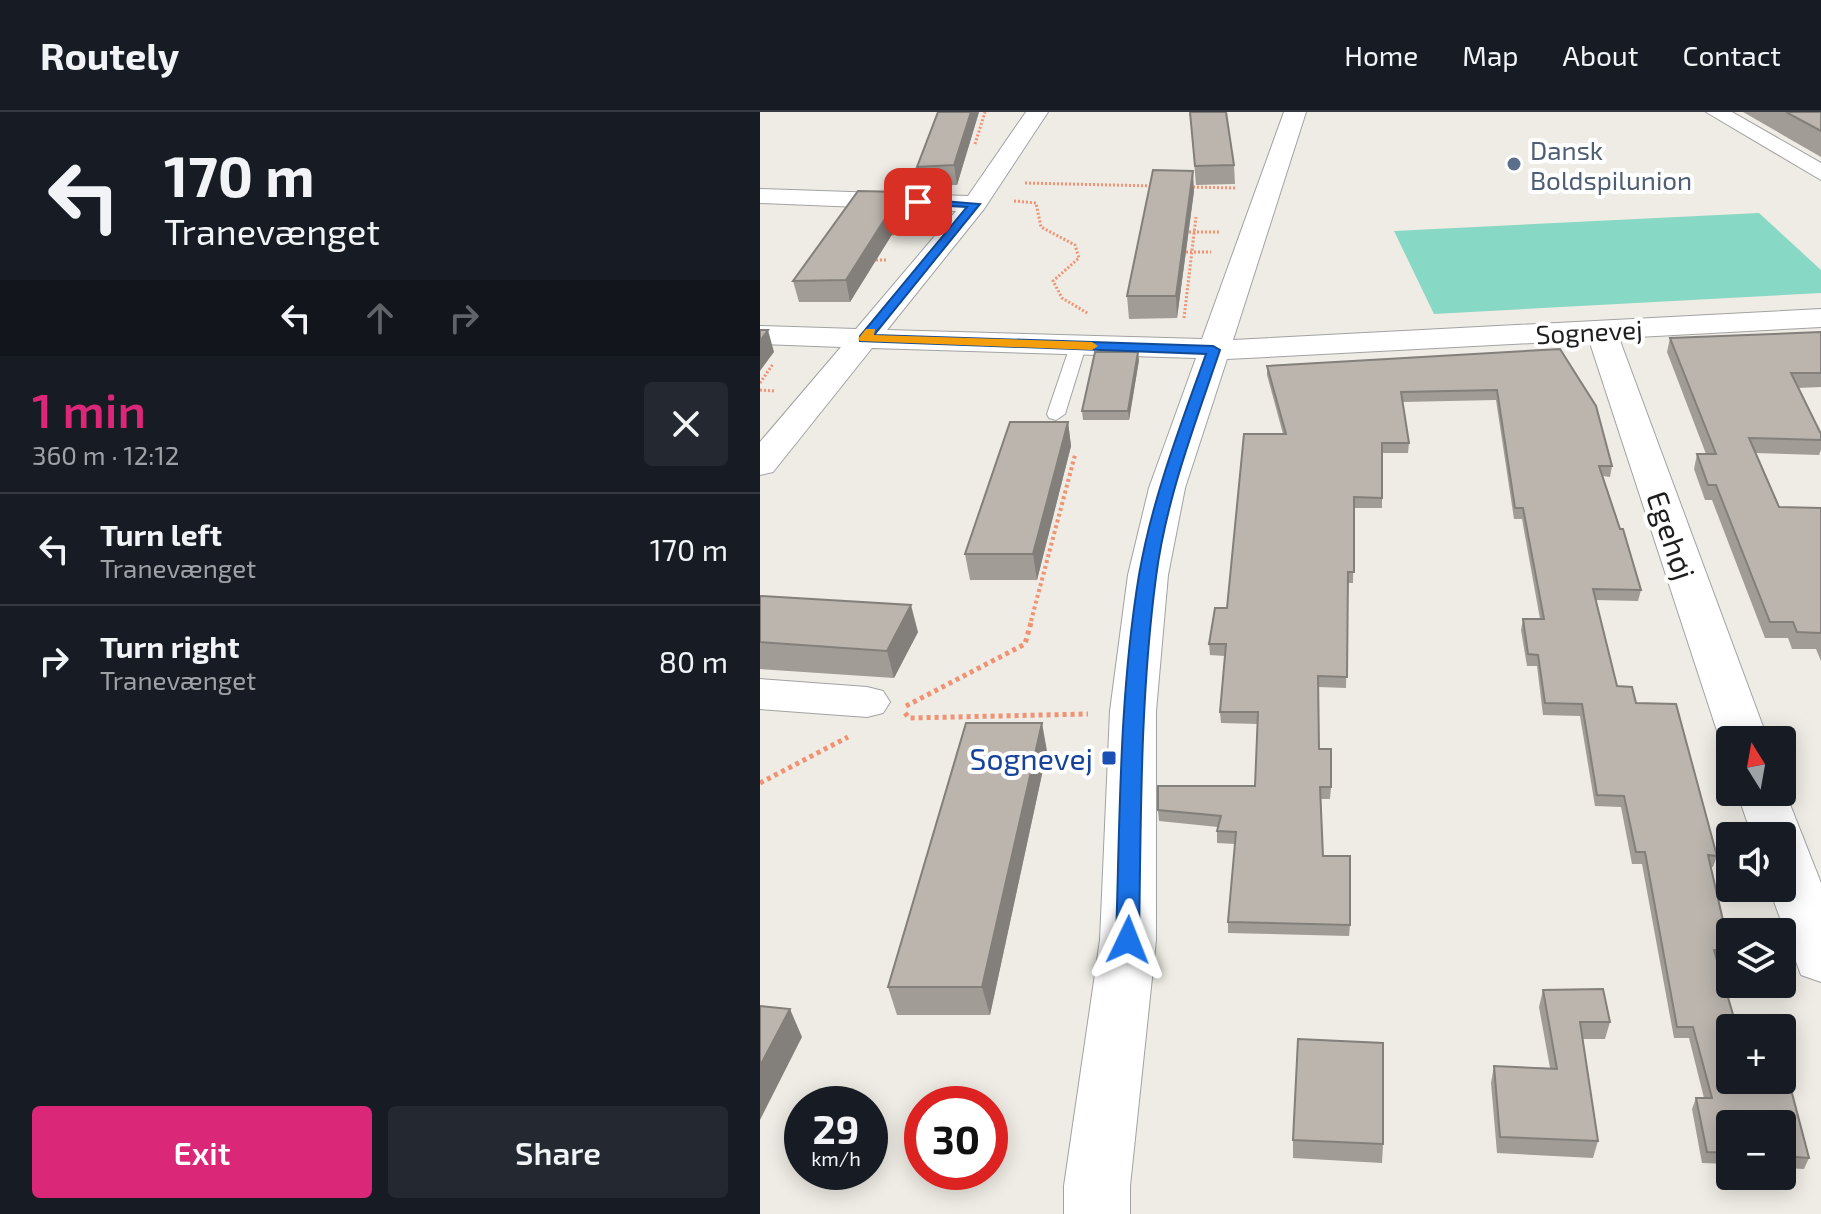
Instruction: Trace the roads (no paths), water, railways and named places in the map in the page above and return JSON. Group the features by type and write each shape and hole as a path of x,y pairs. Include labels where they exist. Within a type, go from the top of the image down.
{"street":[{"path":"760,464 981,195 1037,112"},
{"path":"1097,1214 1097,1186 1128,940 1133,711 1148,575 1193,349 1271,189 1295,112"},
{"path":"1717,112 1821,173"},
{"path":"760,196 981,195"},
{"name":"Sognevej","path":"760,335 1193,349 1821,318"},
{"name":"Egehøj","path":"1601,331 1739,726"},
{"path":"760,694 863,716"},
{"path":"1796,888 1821,959"}],"lane":[{"path":"1056,414 1087,346"}],"place":[{"name":"Dansk Boldspilunion","path":"1514,164"},
{"name":"Sognevej","path":"1109,758"}]}
